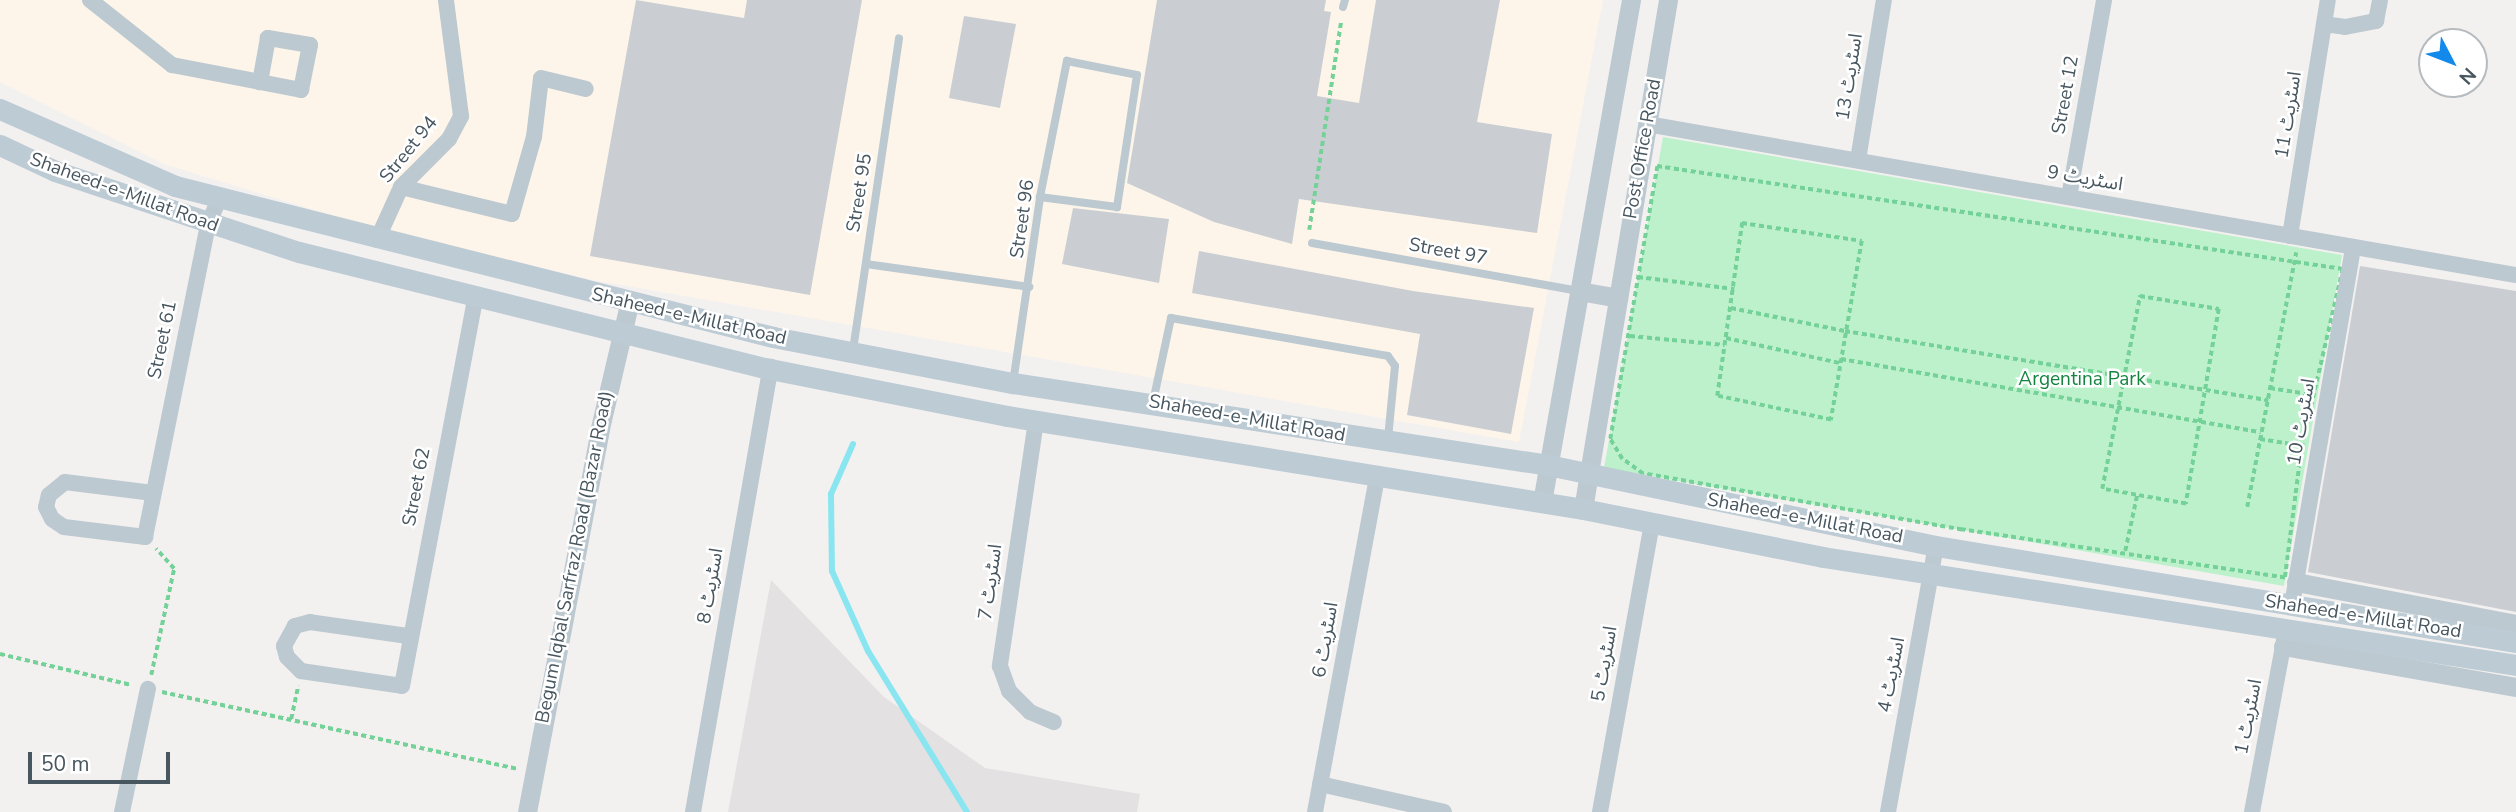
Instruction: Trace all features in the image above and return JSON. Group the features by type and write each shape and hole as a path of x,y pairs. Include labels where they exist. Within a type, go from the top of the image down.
{"main road":[{"name":"Shaheed-e-Millat Road","path":"0,109 175,186 629,304 852,353 1013,383 1153,402 1388,444 1589,473 1936,546 2516,642"},
{"name":"Shaheed-e-Millat Road","path":"0,145 55,171 208,225 619,335 1007,416 1583,509 1652,524 2285,638 2516,665"},
{"path":"1007,416 1013,383"}],"street":[{"path":"90,0 172,65 260,82"},
{"name":"Street 94","path":"377,240 401,187 449,139 461,116 446,0"},
{"name":"Post Office Road","path":"1542,502 1631,0"},
{"name":"Post Office Road","path":"1583,509 1620,335 1618,298 1631,275 1647,124 1668,0"},
{"name":"اسٹریٹ 13","path":"1858,160 1884,0"},
{"name":"Street 12","path":"2069,197 2104,0"},
{"name":"اسٹریٹ 11","path":"2295,236 2328,0"},
{"path":"2325,24 2345,27 2376,21 2380,0"},
{"path":"401,187 512,214 534,137 541,78 586,89"},
{"name":"اسٹریٹ 9","path":"1647,124 2516,275"},
{"name":"Street 61","path":"145,537 208,225 220,197"},
{"name":"اسٹریٹ 10","path":"2292,605 2310,447 2353,247"},
{"path":"1579,291 1618,298"},
{"name":"Street 62","path":"301,671 402,686 408,636 476,296"},
{"name":"Begum Iqbal Sarfraz Road (Bazar Road)","path":"527,812 619,335 629,304"},
{"name":"اسٹریٹ 8","path":"693,812 771,366"},
{"name":"اسٹریٹ 7","path":"1036,421 1000,666 1009,691 1030,712 1054,722"},
{"name":"اسٹریٹ 6","path":"1315,812 1377,475"},
{"path":"145,537 64,527 52,519 46,507 55,486 65,482 153,493"},
{"name":"اسٹریٹ 5","path":"1600,812 1652,524"},
{"name":"اسٹریٹ 4","path":"1888,812 1933,575 1936,546"},
{"name":"Shaheed-e-Millat Road","path":"2296,582 2516,624"},
{"path":"301,671 292,665 285,646 289,633 302,623 408,636"},
{"name":"Shaheed-e-Millat Road","path":"2285,638 2516,687"},
{"name":"اسٹریٹ 1","path":"2252,812 2285,638"},
{"path":"122,812 148,689"},
{"path":"1321,783 1444,812"}],"lane":[{"name":"Street 95","path":"852,353 899,38"},
{"name":"Street 96","path":"1013,383 1041,197 1067,61 1138,75 1116,207 1041,197"},
{"name":"Street 97","path":"1312,243 1579,291"},
{"path":"866,264 1029,287"},
{"path":"1153,402 1171,318 1374,353 1388,356 1395,366 1388,444"}],"path":[{"path":"1312,243 1308,224 1344,4"},
{"path":"1657,166 2295,261 2343,269 2285,578 2125,551 1962,530 1643,474 1622,459 1610,439 1620,335 1657,166"},
{"path":"1742,223 1862,241 1831,420 1717,396 1731,308 1742,223"},
{"path":"2247,507 2295,261 2295,236"},
{"path":"1631,275 1734,289"},
{"path":"2140,296 2219,309 2186,504 2102,489 2124,376 2140,296"},
{"path":"1731,308 1845,331 2268,400"},
{"path":"1620,335 1725,345"},
{"path":"1726,338 1840,361 2261,432"},
{"path":"2270,387 2320,397"},
{"path":"2260,439 2310,447"},
{"path":"2120,576 2137,495"},
{"path":"145,537 174,569 148,689"},
{"path":"0,654 534,773"},
{"path":"291,719 301,671"}],"shaded area":[{"path":"0,0 1603,0 1519,442 593,280 360,224 164,164 0,82"},
{"path":"771,580 884,697 985,768 1140,794 1137,812 728,812"}],"green space":[{"name":"Argentina Park","path":"1663,137 2342,255 2284,586 1604,468"}],"building":[{"path":"636,0 744,18 747,0 862,0 810,295 590,256"},
{"path":"1157,0 1326,0 1324,11 1331,12 1317,96 1359,103 1376,0 1500,0 1477,122 1552,134 1537,233 1299,199 1292,244 1214,222 1127,183"},
{"path":"964,16 1016,24 1000,108 949,98"},
{"path":"1073,208 1169,219 1159,283 1062,264"},
{"path":"1199,251 1413,291 1534,308 1511,434 1407,415 1420,334 1192,293"},
{"path":"2360,266 2516,291 2516,612 2308,572"}],"waterway":[{"path":"853,444 831,494 832,571 868,651 967,812"}]}
